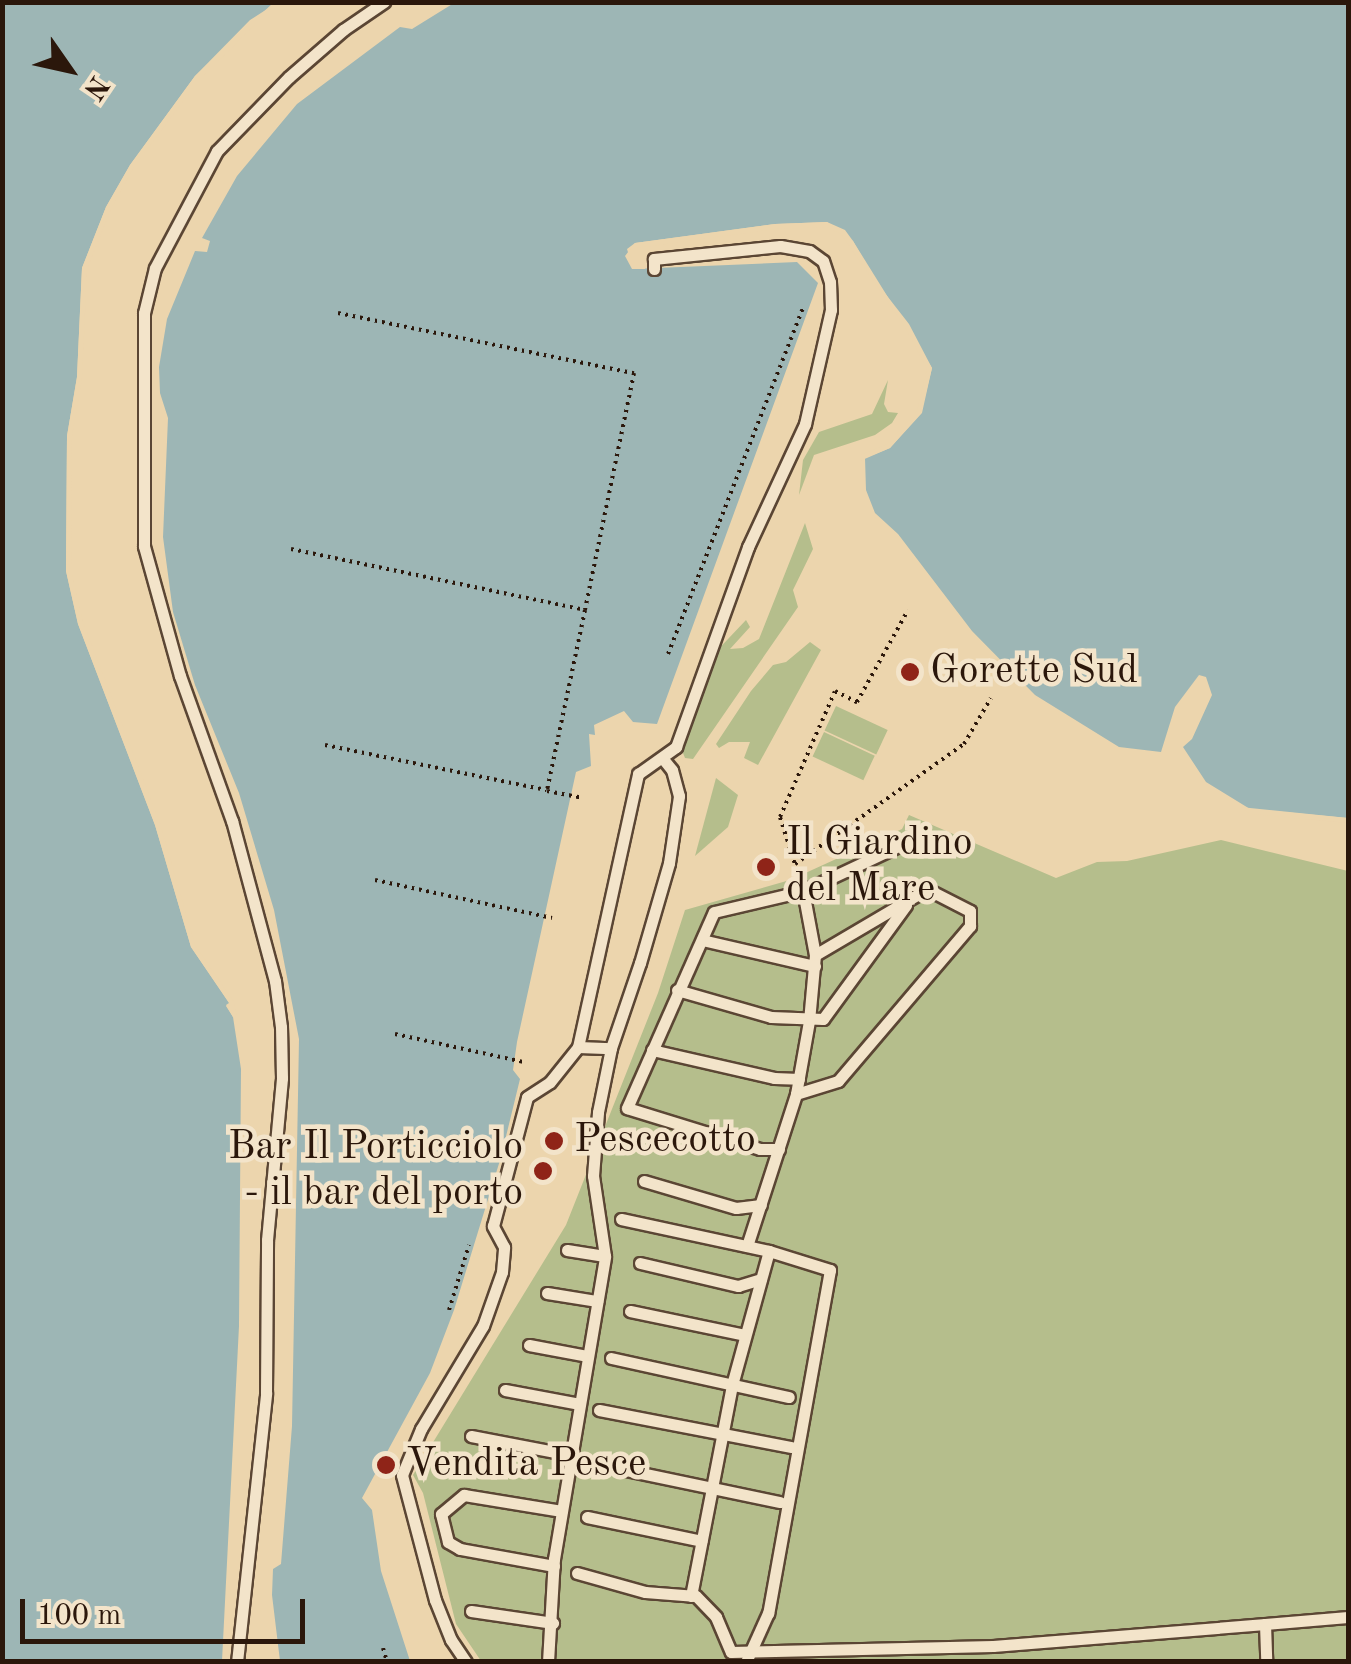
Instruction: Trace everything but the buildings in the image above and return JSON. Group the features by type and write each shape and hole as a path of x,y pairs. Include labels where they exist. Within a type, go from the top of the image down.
{"lane":[{"path":"238,1662 265,1410 267,1240 282,1078 281,1028 275,981 232,821 180,676 144,546 144,313 154,268 217,151 289,77 343,30 384,2"},
{"path":"466,1662 451,1640 435,1600 402,1475 421,1429 483,1326 502,1272 504,1246 493,1226 526,1097 550,1082 578,1047 638,774 676,747 748,547 805,424 831,310 830,282 823,261 809,251 780,246 654,259 654,269"},
{"path":"548,1662 554,1566 605,1256 593,1176 598,1112 611,1048 669,863 679,796 672,770 662,759"},
{"path":"779,1149 760,1149 627,1108 714,912 803,891 905,843"},
{"path":"702,940 815,961 927,888 970,911 970,926 838,1081 796,1094"},
{"path":"747,1246 796,1094 809,1022 815,961 803,891"},
{"path":"677,990 771,1017 809,1022 824,1019 912,898"},
{"path":"578,1047 611,1048"},
{"path":"652,1050 774,1078 799,1079"},
{"path":"644,1181 736,1208 760,1205"},
{"path":"622,1218 769,1251 830,1270 768,1613 754,1657"},
{"path":"567,1250 605,1256"},
{"path":"692,1596 732,1384 769,1251"},
{"path":"640,1263 738,1286 761,1279"},
{"path":"547,1293 597,1302"},
{"path":"630,1312 746,1335"},
{"path":"529,1345 588,1356"},
{"path":"611,1358 789,1397"},
{"path":"505,1390 580,1404"},
{"path":"599,1410 792,1447"},
{"path":"471,1436 572,1456"},
{"path":"588,1462 780,1502"},
{"path":"554,1566 460,1549 448,1542 441,1514 464,1495 562,1511"},
{"path":"587,1518 702,1541"},
{"path":"577,1573 646,1592 692,1596 716,1617 730,1652 754,1657 993,1646 1348,1617"},
{"path":"471,1611 553,1623"},
{"path":"1266,1624 1266,1662"}],"path":[{"path":"668,654 803,307"},
{"path":"338,312 634,373 548,791"},
{"path":"783,353 794,357"},
{"path":"291,549 585,610"},
{"path":"691,594 700,598"},
{"path":"803,891 780,817 836,691 858,702 908,610"},
{"path":"795,864 964,744 991,698"},
{"path":"325,745 579,797"},
{"path":"375,880 552,918"},
{"path":"395,1034 523,1062"},
{"path":"473,1140 499,1146"},
{"path":"449,1310 469,1248"},
{"path":"384,1648 387,1662"}],"green space":[{"path":"888,380 884,404 888,412 898,413 892,423 875,435 814,455 799,495 803,460 819,432 872,414"},
{"path":"805,523 813,549 793,590 798,607 693,759 685,758 683,753 710,658 746,620 750,627 730,649 743,648 759,639"},
{"path":"810,642 821,650 758,765 744,758 750,742 729,742 719,748 716,744 773,665 786,662"},
{"path":"836,706 888,730 876,755 825,730"},
{"path":"824,732 875,756 863,780 813,756"},
{"path":"716,778 738,795 728,827 695,856"},
{"path":"909,815 1056,878 1097,862 1127,861 1221,840 1348,871 1348,1661 481,1661 456,1624 423,1493 413,1475 566,1225 658,993 685,910 790,880 902,829"}],"water":[{"path":"3,3 273,3 195,76 130,165 106,207 82,268 77,377 67,436 66,571 78,624 155,825 191,947 230,1004 226,1006 233,1017 241,1069 239,1326 222,1661 3,1662"},
{"path":"454,3 1348,3 1348,818 1250,809 1206,782 1183,747 1192,739 1212,695 1206,677 1199,675 1175,707 1161,752 1119,747 1035,695 972,631 898,534 875,513 866,490 865,458 890,448 921,413 932,368 853,241 827,222 775,224 635,243 627,249 633,269 797,262 818,283 657,724 633,722 624,711 594,725 595,735 589,734 591,766 576,772 517,1042 513,1070 520,1079 501,1157 454,1310 430,1373 362,1498 372,1510 381,1571 410,1661 280,1661 272,1595 273,1569 281,1564 292,1426 299,1039 274,910 239,793 195,685 173,612 163,537 168,418 160,393 159,367 167,319 195,251 207,252 210,241 202,238 237,176 297,104 400,27 412,29"}],"pier":[{"path":"278,2 199,80 134,167 111,209 87,269 82,378 72,436 71,570 83,622 160,823 195,945 234,1002 237,1016 233,1017 226,1005 229,1003 191,947 155,825 78,624 66,571 67,436 77,377 82,268 106,207 130,165 195,76 250,20"},
{"path":"827,222 845,230 853,241 877,283 909,324 932,368 922,413 890,448 860,461 862,454 887,444 917,411 927,369 905,327 841,234 826,227 775,229 637,248 630,255 635,264 647,264 645,269 632,269 625,256 635,243 775,224"},
{"path":"1240,807 1348,818 1348,823 1250,814"}],"place":[{"name":"Gorette Sud","path":"910,672"},
{"name":"Il Giardino del Mare","path":"766,867"},
{"name":"Pescecotto","path":"554,1141"},
{"name":"Bar Il Porticciolo - il bar del porto","path":"543,1171"},
{"name":"Vendita Pesce","path":"386,1465"}]}
